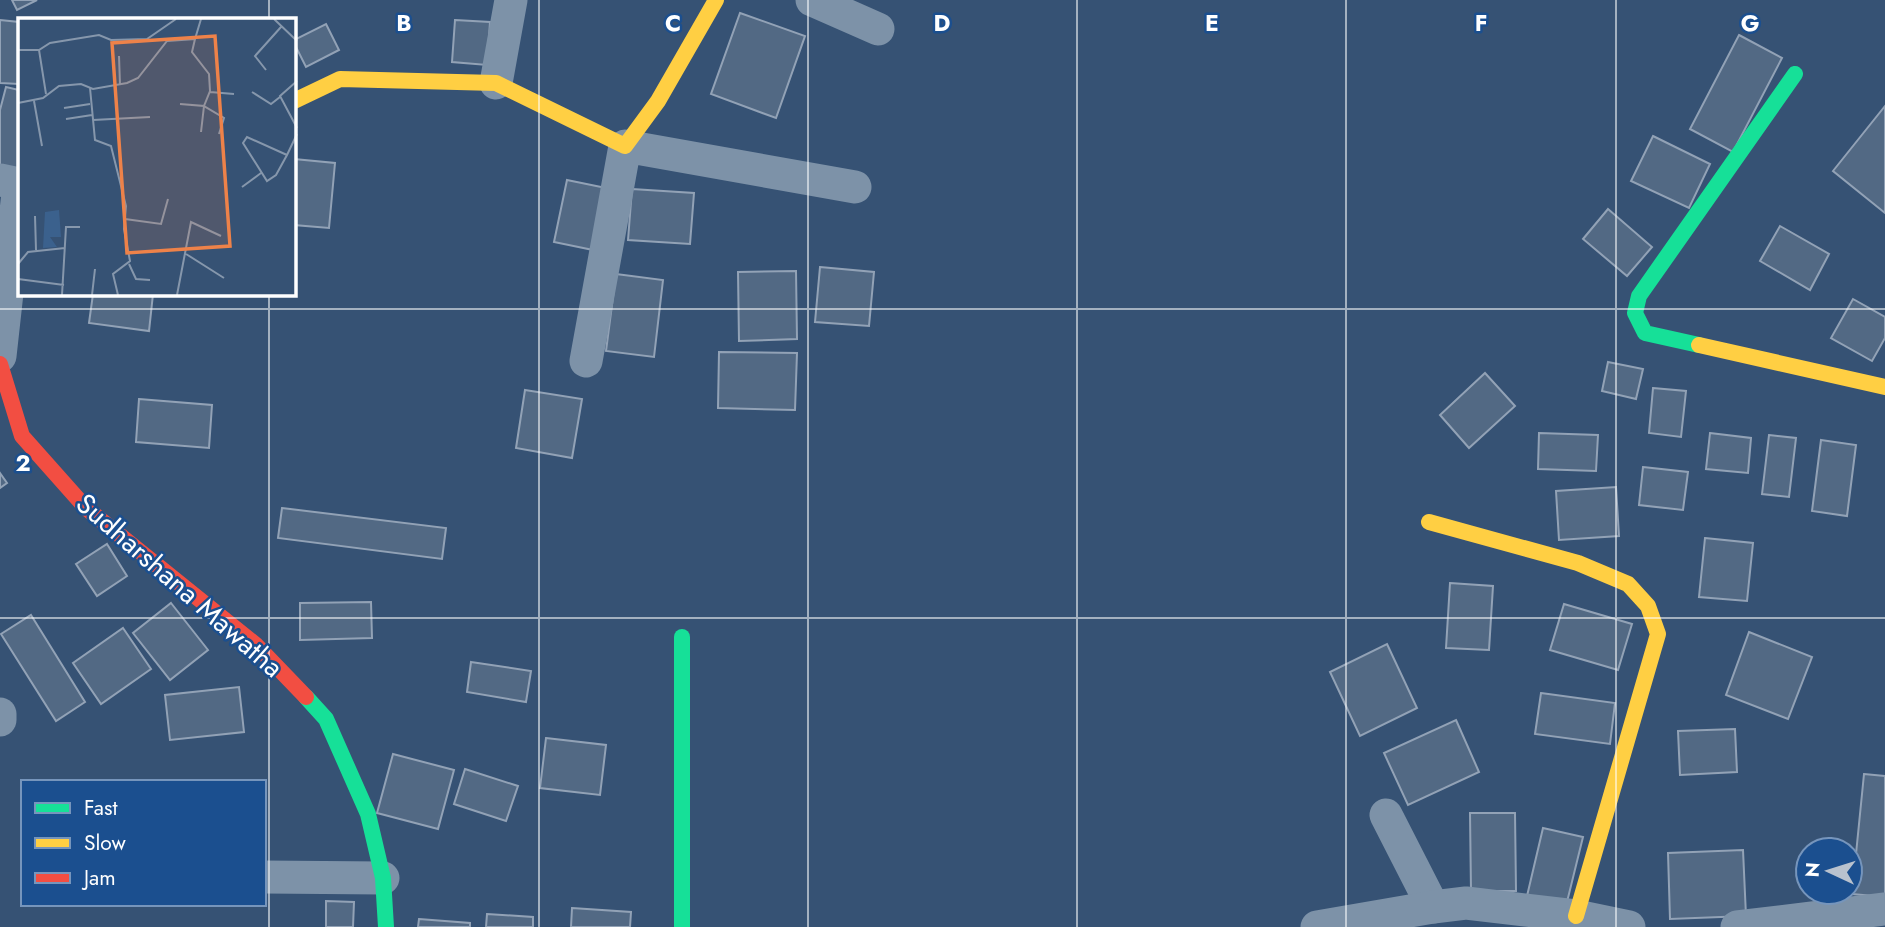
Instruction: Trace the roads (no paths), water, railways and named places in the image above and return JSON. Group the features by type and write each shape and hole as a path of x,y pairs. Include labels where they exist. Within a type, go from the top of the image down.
{"street":[{"path":"495,83 511,0"},
{"path":"586,361 625,146 658,101 716,0"},
{"path":"812,0 878,29"},
{"path":"1795,74 1639,296 1635,313 1645,333 1885,387"},
{"path":"296,100 340,79 495,83 625,146 855,187"},
{"path":"0,180 18,184"},
{"path":"0,356 18,193"},
{"name":"Sudharshana Mawatha","path":"0,365 22,436 86,508 256,645 326,719 368,814 383,878 386,927"},
{"path":"1429,522 1578,564 1628,584 1648,606 1658,634 1576,916"},
{"path":"682,637 682,927"},
{"path":"0,714 0,720"},
{"path":"1386,815 1433,907"},
{"path":"266,877 383,878"},
{"path":"1317,927 1466,903 1576,916 1629,927"},
{"path":"1737,927 1885,909"}]}
